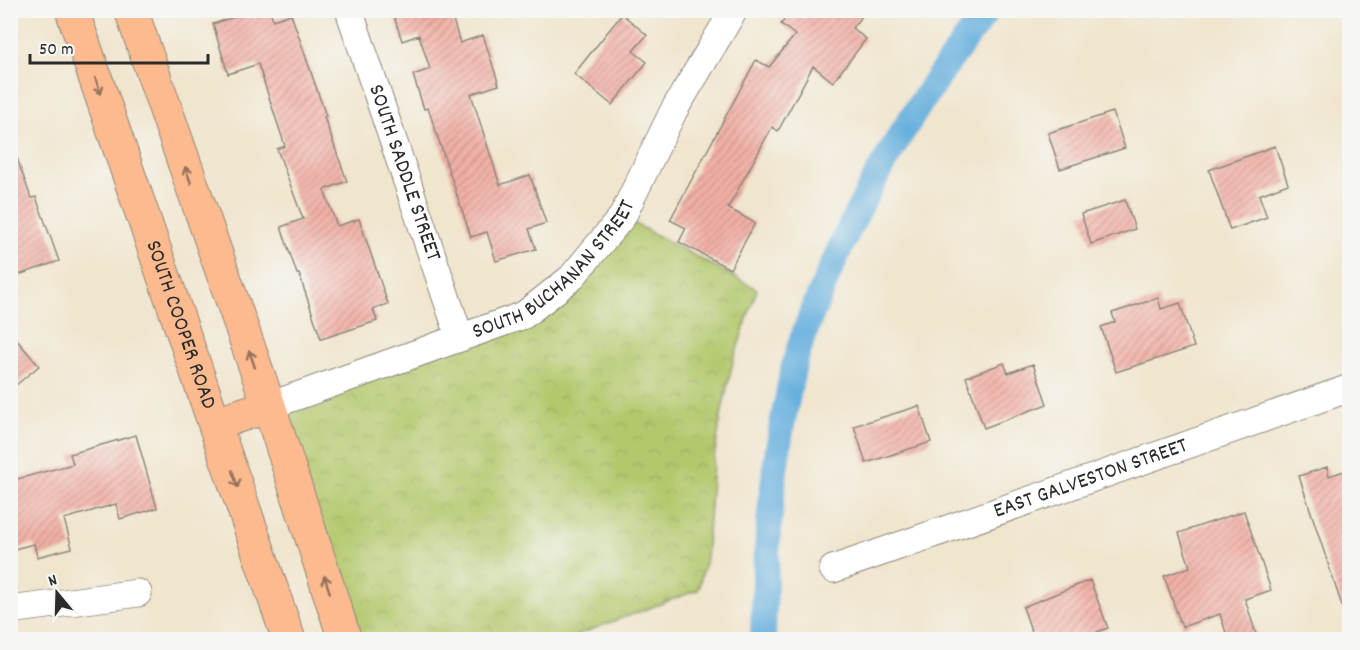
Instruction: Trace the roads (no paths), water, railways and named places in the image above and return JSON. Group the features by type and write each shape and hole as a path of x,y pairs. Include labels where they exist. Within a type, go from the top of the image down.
{"main road":[{"name":"SOUTH COOPER ROAD","path":"72,10 289,639"},
{"path":"131,10 269,406 345,639"},
{"path":"216,423 269,406"}],"street":[{"name":"SOUTH SADDLE STREET","path":"349,10 460,338"},
{"name":"SOUTH BUCHANAN STREET","path":"269,406 524,315 571,278 622,217 674,110 734,10"},
{"name":"EAST GALVESTON STREET","path":"833,569 1350,388"},
{"path":"10,610 138,593"}],"waterway":[{"path":"763,640 767,549 776,459 792,372 804,335 844,239 899,137 941,72 988,10"}]}
